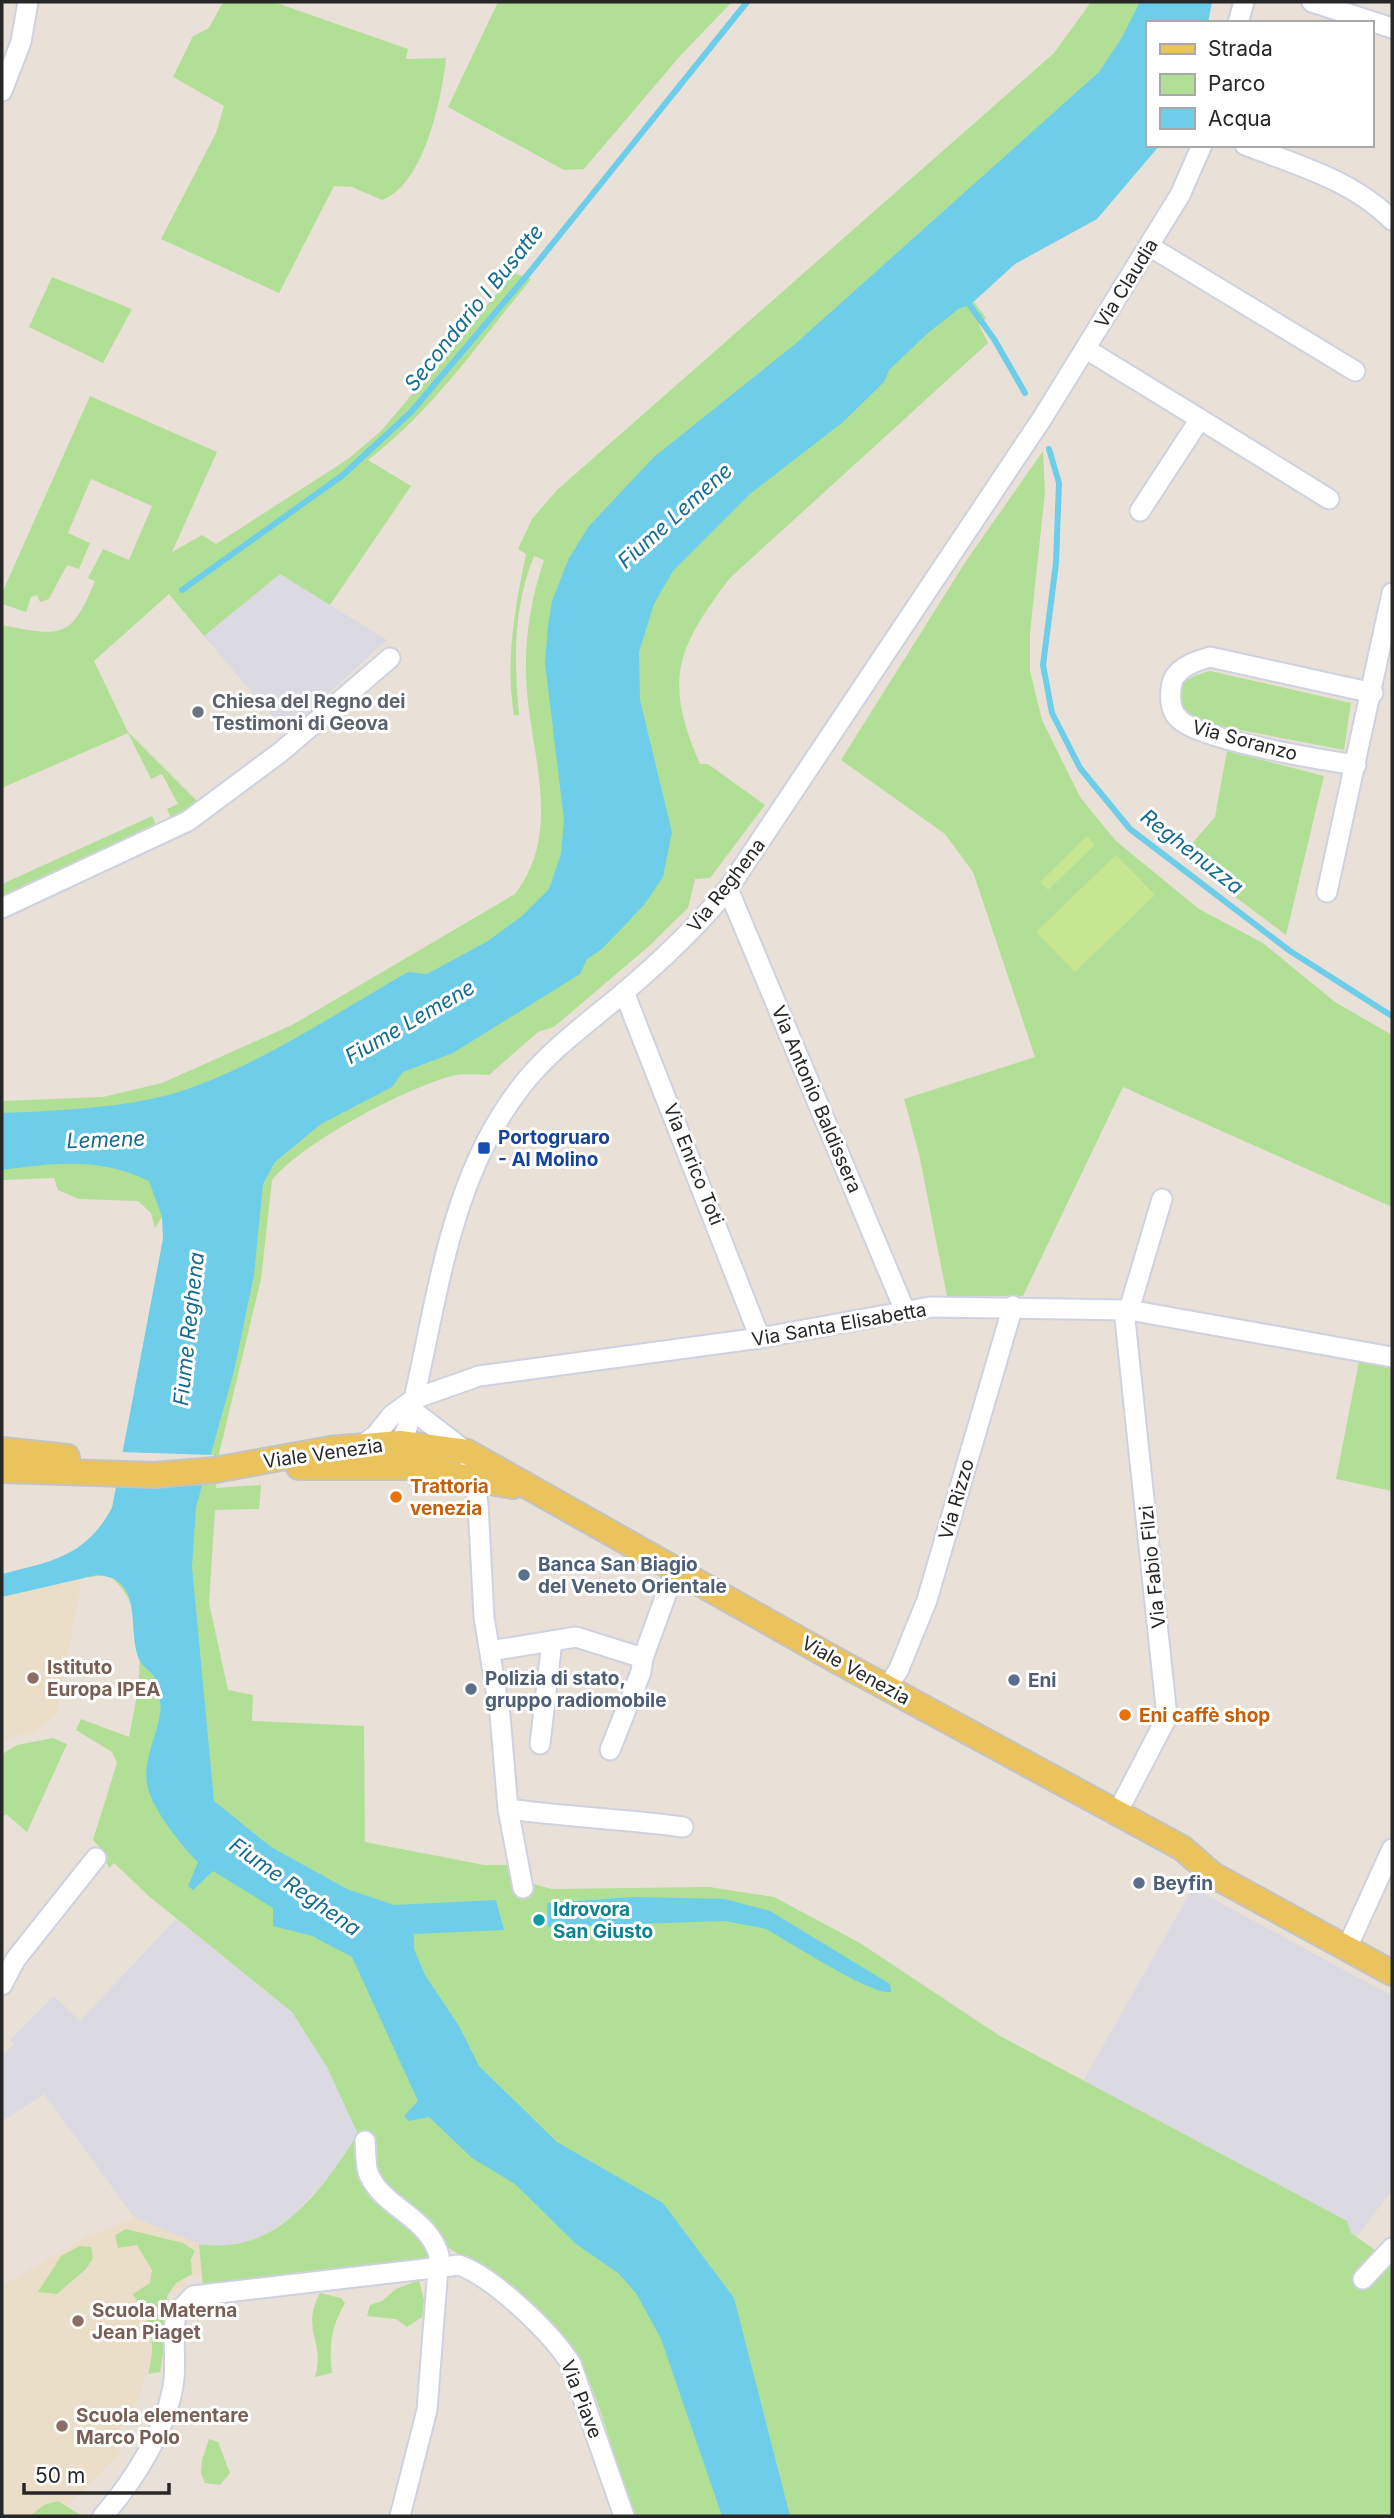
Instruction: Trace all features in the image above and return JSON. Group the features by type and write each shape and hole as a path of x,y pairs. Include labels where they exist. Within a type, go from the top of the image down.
{"main road":[{"name":"Viale Venezia","path":"101,1467 151,1461 189,1469 215,1470 362,1445 400,1443 467,1452 887,1688 1350,1941 1392,1973"},
{"path":"2,1450 101,1467"},
{"name":"Viale Venezia","path":"246,1465 409,1467 474,1477 531,1490"},
{"path":"2,1470 69,1472 101,1467"},
{"name":"Viale Venezia","path":"1350,1941 1392,1955"}],"street":[{"path":"2,91 21,42 27,2"},
{"path":"1239,21 1244,2"},
{"path":"1312,2 1370,21"},
{"path":"1373,22 1392,28"},
{"name":"Via Claudia","path":"1042,417 1193,173 1201,147"},
{"path":"1250,147 1345,184 1368,197 1392,219"},
{"path":"1149,246 1355,372"},
{"path":"1086,349 1329,499"},
{"name":"Via Reghena","path":"413,1405 454,1221 484,1148 523,1084 554,1051 701,922 728,889 1042,417"},
{"path":"1140,511 1200,419"},
{"path":"1327,892 1373,693 1392,593"},
{"name":"Via Soranzo","path":"1356,765 1312,758 1197,730 1180,721 1172,710 1171,687 1177,673 1193,662 1210,657 1373,693"},
{"path":"2,908 188,821 282,751 390,658"},
{"name":"Via Antonio Baldissera","path":"728,889 905,1311"},
{"name":"Via Enrico Toti","path":"624,992 760,1338"},
{"path":"1127,1310 1162,1199"},
{"name":"Via Santa Elisabetta","path":"413,1405 479,1376 760,1338 905,1311 1013,1306 1127,1310 1392,1357"},
{"name":"Via Rizzo","path":"887,1688 899,1669 927,1600 1013,1306"},
{"name":"Via Fabio Filzi","path":"1117,1813 1167,1717 1127,1310"},
{"path":"362,1445 376,1436 392,1415 413,1405"},
{"name":"Viale Venezia","path":"315,1466 333,1458 377,1458 400,1443 413,1405 467,1452"},
{"path":"392,1415 400,1443"},
{"name":"Viale Venezia","path":"400,1443 412,1455 446,1473"},
{"path":"467,1452 474,1477 489,1651 500,1716 508,1809 523,1888"},
{"path":"2,1457 12,1461 48,1464 69,1472"},
{"path":"610,1750 641,1672 643,1658 675,1570"},
{"path":"489,1651 576,1637 643,1658"},
{"path":"540,1744 552,1641"},
{"path":"508,1809 567,1817 613,1817 683,1827"},
{"path":"1350,1941 1392,1849"},
{"path":"2,1985 15,1960 96,1858"},
{"path":"365,2141 369,2174 385,2195 411,2215 435,2241 439,2255 427,2410 406,2501 400,2516"},
{"path":"1363,2279 1392,2248"},
{"name":"Via Piave","path":"103,2516 124,2492 168,2407 174,2381 176,2314 192,2296 458,2265 471,2269 556,2341 571,2364 624,2516"}],"shaded area":[{"path":"280,574 387,640 286,732 204,636"},
{"name":"Istituto Europa IPEA","path":"80,1576 81,1586 56,1715 32,1733 15,1735 2,1743 2,1596"},
{"path":"1193,1888 1392,1996 1392,2190 1356,2237 1083,2081"},
{"path":"176,1919 292,2012 327,2066 358,2134 326,2180 294,2215 255,2241 240,2245 221,2247 197,2243 135,2218 44,2094 2,2121 2,2056 14,2044 10,2040 54,1996 80,2021"},
{"name":"Scuola Materna Jean Piaget","path":"135,2218 199,2244 202,2274 185,2278 186,2288 155,2296 155,2333 148,2370 134,2412 110,2441 121,2452 57,2516 2,2516 2,2286 86,2237"}],"green space":[{"path":"223,2 274,2 408,49 406,59 446,58 435,117 420,159 409,177 397,191 382,200 352,187 334,186 279,293 161,239 216,133 224,106 173,77 193,36 209,28"},
{"path":"498,2 732,2 680,56 584,169 564,170 448,107"},
{"path":"1091,2 1205,2 1146,21 959,282 986,318 979,325 988,343 730,578 698,625 687,645 679,686 688,734 700,764 708,764 765,805 710,878 695,879 688,908 649,946 554,1027 538,1032 489,1075 456,1075 432,1082 382,1104 306,1150 272,1180 261,1279 219,1454 216,1488 261,1485 259,1509 215,1510 209,1603 228,1690 253,1695 252,1721 364,1726 365,1842 484,1865 509,1865 514,1879 552,1889 709,1887 774,1897 860,1943 1000,2036 1347,2221 1351,2233 1392,2262 1392,2516 632,2516 597,2401 578,2358 567,2341 527,2300 495,2276 445,2246 433,2261 203,2287 199,2244 227,2245 251,2240 274,2230 312,2197 358,2134 327,2067 292,2012 151,1898 114,1863 109,1868 100,1848 93,1840 117,1763 112,1752 76,1730 81,1719 129,1737 139,1673 138,1628 133,1608 123,1590 108,1575 69,1579 63,1557 94,1534 114,1503 163,1239 163,1217 157,1201 162,1217 155,1228 151,1213 138,1201 79,1199 58,1190 54,1178 2,1180 2,1170 33,1165 2,1168 2,1101 103,1097 162,1083 292,1025 515,894 530,869 538,843 541,816 526,676 530,617 544,560 534,556 522,595 517,634 519,715 514,715 511,695 515,614 526,554 518,549 532,519 557,490 1054,53"},
{"path":"514,273 531,279 435,398 392,441 368,460 411,486 330,605 280,574 204,636 169,594 94,661 128,732 200,804 171,818 167,809 178,804 162,774 151,779 128,733 2,788 2,625 52,632 71,624 87,600 95,581 88,578 103,549 129,560 152,506 91,479 68,533 90,543 79,569 67,565 49,599 40,602 37,595 31,597 26,612 2,604 2,593 90,396 217,452 172,552 202,535 216,544 348,459 381,431"},
{"path":"52,277 132,309 103,363 29,327"},
{"path":"1043,451 1045,492 1030,633 1030,671 1042,720 1080,797 1116,841 1199,909 1263,943 1335,1002 1392,1035 1392,1207 1123,1087 1023,1296 947,1296 919,1154 904,1099 1035,1057 973,872 945,834 841,760 966,561"},
{"path":"1210,671 1351,703 1344,750 1199,722 1184,716 1180,697 1182,685 1192,677"},
{"path":"1227,751 1324,776 1286,935 1181,856 1215,817"},
{"path":"152,816 156,825 2,896 2,884"},
{"path":"1087,836 1095,845 1048,890 1040,882"},
{"path":"1116,855 1155,895 1075,972 1036,932"},
{"path":"1359,1361 1392,1369 1392,1491 1336,1479"},
{"path":"53,1738 67,1744 27,1832 6,1814 2,1819 2,1754 17,1745"},
{"path":"126,2229 183,2243 195,2251 191,2259 192,2274 176,2283 167,2296 167,2331 160,2372 148,2374 152,2351 151,2332 133,2294 150,2283 152,2270 137,2245 118,2248 115,2235"},
{"path":"80,2246 91,2247 93,2258 86,2269 57,2294 38,2292 61,2256"},
{"path":"419,2280 424,2300 422,2317 407,2327 396,2319 367,2316 370,2305 382,2301 396,2289"},
{"path":"320,2293 341,2298 345,2303 332,2337 332,2373 315,2377 318,2354 312,2317"},
{"path":"209,2439 218,2442 230,2473 220,2485 205,2483 201,2473"},
{"path":"58,2501 82,2516 30,2516 44,2505"}],"water":[{"path":"1140,2 1212,2 1208,21 1146,21 1146,147 1158,147 1097,219 1015,264 970,305 960,308 928,333 889,370 884,382 843,422 750,494 673,571 654,604 639,652 640,700 672,832 663,877 644,905 602,949 587,959 580,974 453,1053 403,1072 392,1087 321,1124 275,1162 263,1184 254,1275 234,1371 196,1507 192,1567 214,1801 271,1847 347,1889 394,1905 496,1900 504,1930 414,1934 414,1949 425,1975 459,2026 479,2066 557,2142 663,2203 734,2298 790,2516 722,2516 661,2339 636,2293 618,2273 576,2244 515,2184 472,2158 429,2117 409,2121 404,2116 418,2101 352,1957 312,1936 273,1926 273,1908 213,1871 193,1890 188,1886 198,1862 163,1819 149,1792 147,1762 160,1714 160,1700 154,1677 140,1661 136,1649 132,1608 122,1586 112,1578 97,1575 2,1597 2,1574 52,1560 79,1547 102,1524 112,1508 163,1239 162,1217 149,1181 131,1173 77,1164 2,1170 2,1113 114,1105 183,1091 249,1063 408,972 427,974 488,941 522,916 549,889 561,854 564,820 545,663 548,626 552,601 569,558 589,526 654,457 794,345 1099,72 1121,39"},
{"path":"634,1897 725,1899 770,1911 890,1984 891,1992 867,1986 849,1977 766,1929 725,1921 548,1927 547,1903"}],"pier":[{"path":"119,1452 214,1455 206,1484 113,1484"}],"waterway":[{"name":"Secondario I Busatte","path":"182,590 343,475 411,412 529,273 747,2"},
{"name":"Reghenuzza","path":"966,300 994,339 1025,393"},
{"name":"Reghenuzza","path":"1049,449 1059,483 1056,563 1043,665 1052,713 1080,768 1130,829 1290,951 1392,1016"}],"place":[{"name":"Chiesa del Regno dei Testimoni di Geova","path":"198,712"},
{"name":"Portogruaro - Al Molino","path":"484,1148"},
{"name":"Trattoria venezia","path":"396,1497"},
{"name":"Banca San Biagio del Veneto Orientale","path":"524,1575"},
{"name":"Istituto Europa IPEA","path":"33,1678"},
{"name":"Eni","path":"1014,1680"},
{"name":"Polizia di stato, gruppo radiomobile","path":"471,1689"},
{"name":"Eni caffè shop","path":"1125,1715"},
{"name":"Beyfin","path":"1139,1883"},
{"name":"Idrovora San Giusto","path":"539,1920"},
{"name":"Scuola Materna Jean Piaget","path":"78,2321"},
{"name":"Scuola elementare Marco Polo","path":"62,2426"}],"water label":[{"name":"Fiume Lemene","path":"675,516"},
{"name":"Fiume Lemene","path":"410,1022"},
{"name":"Lemene","path":"106,1140"},
{"name":"Fiume Reghena","path":"189,1329"},
{"name":"Fiume Reghena","path":"295,1887"}]}
